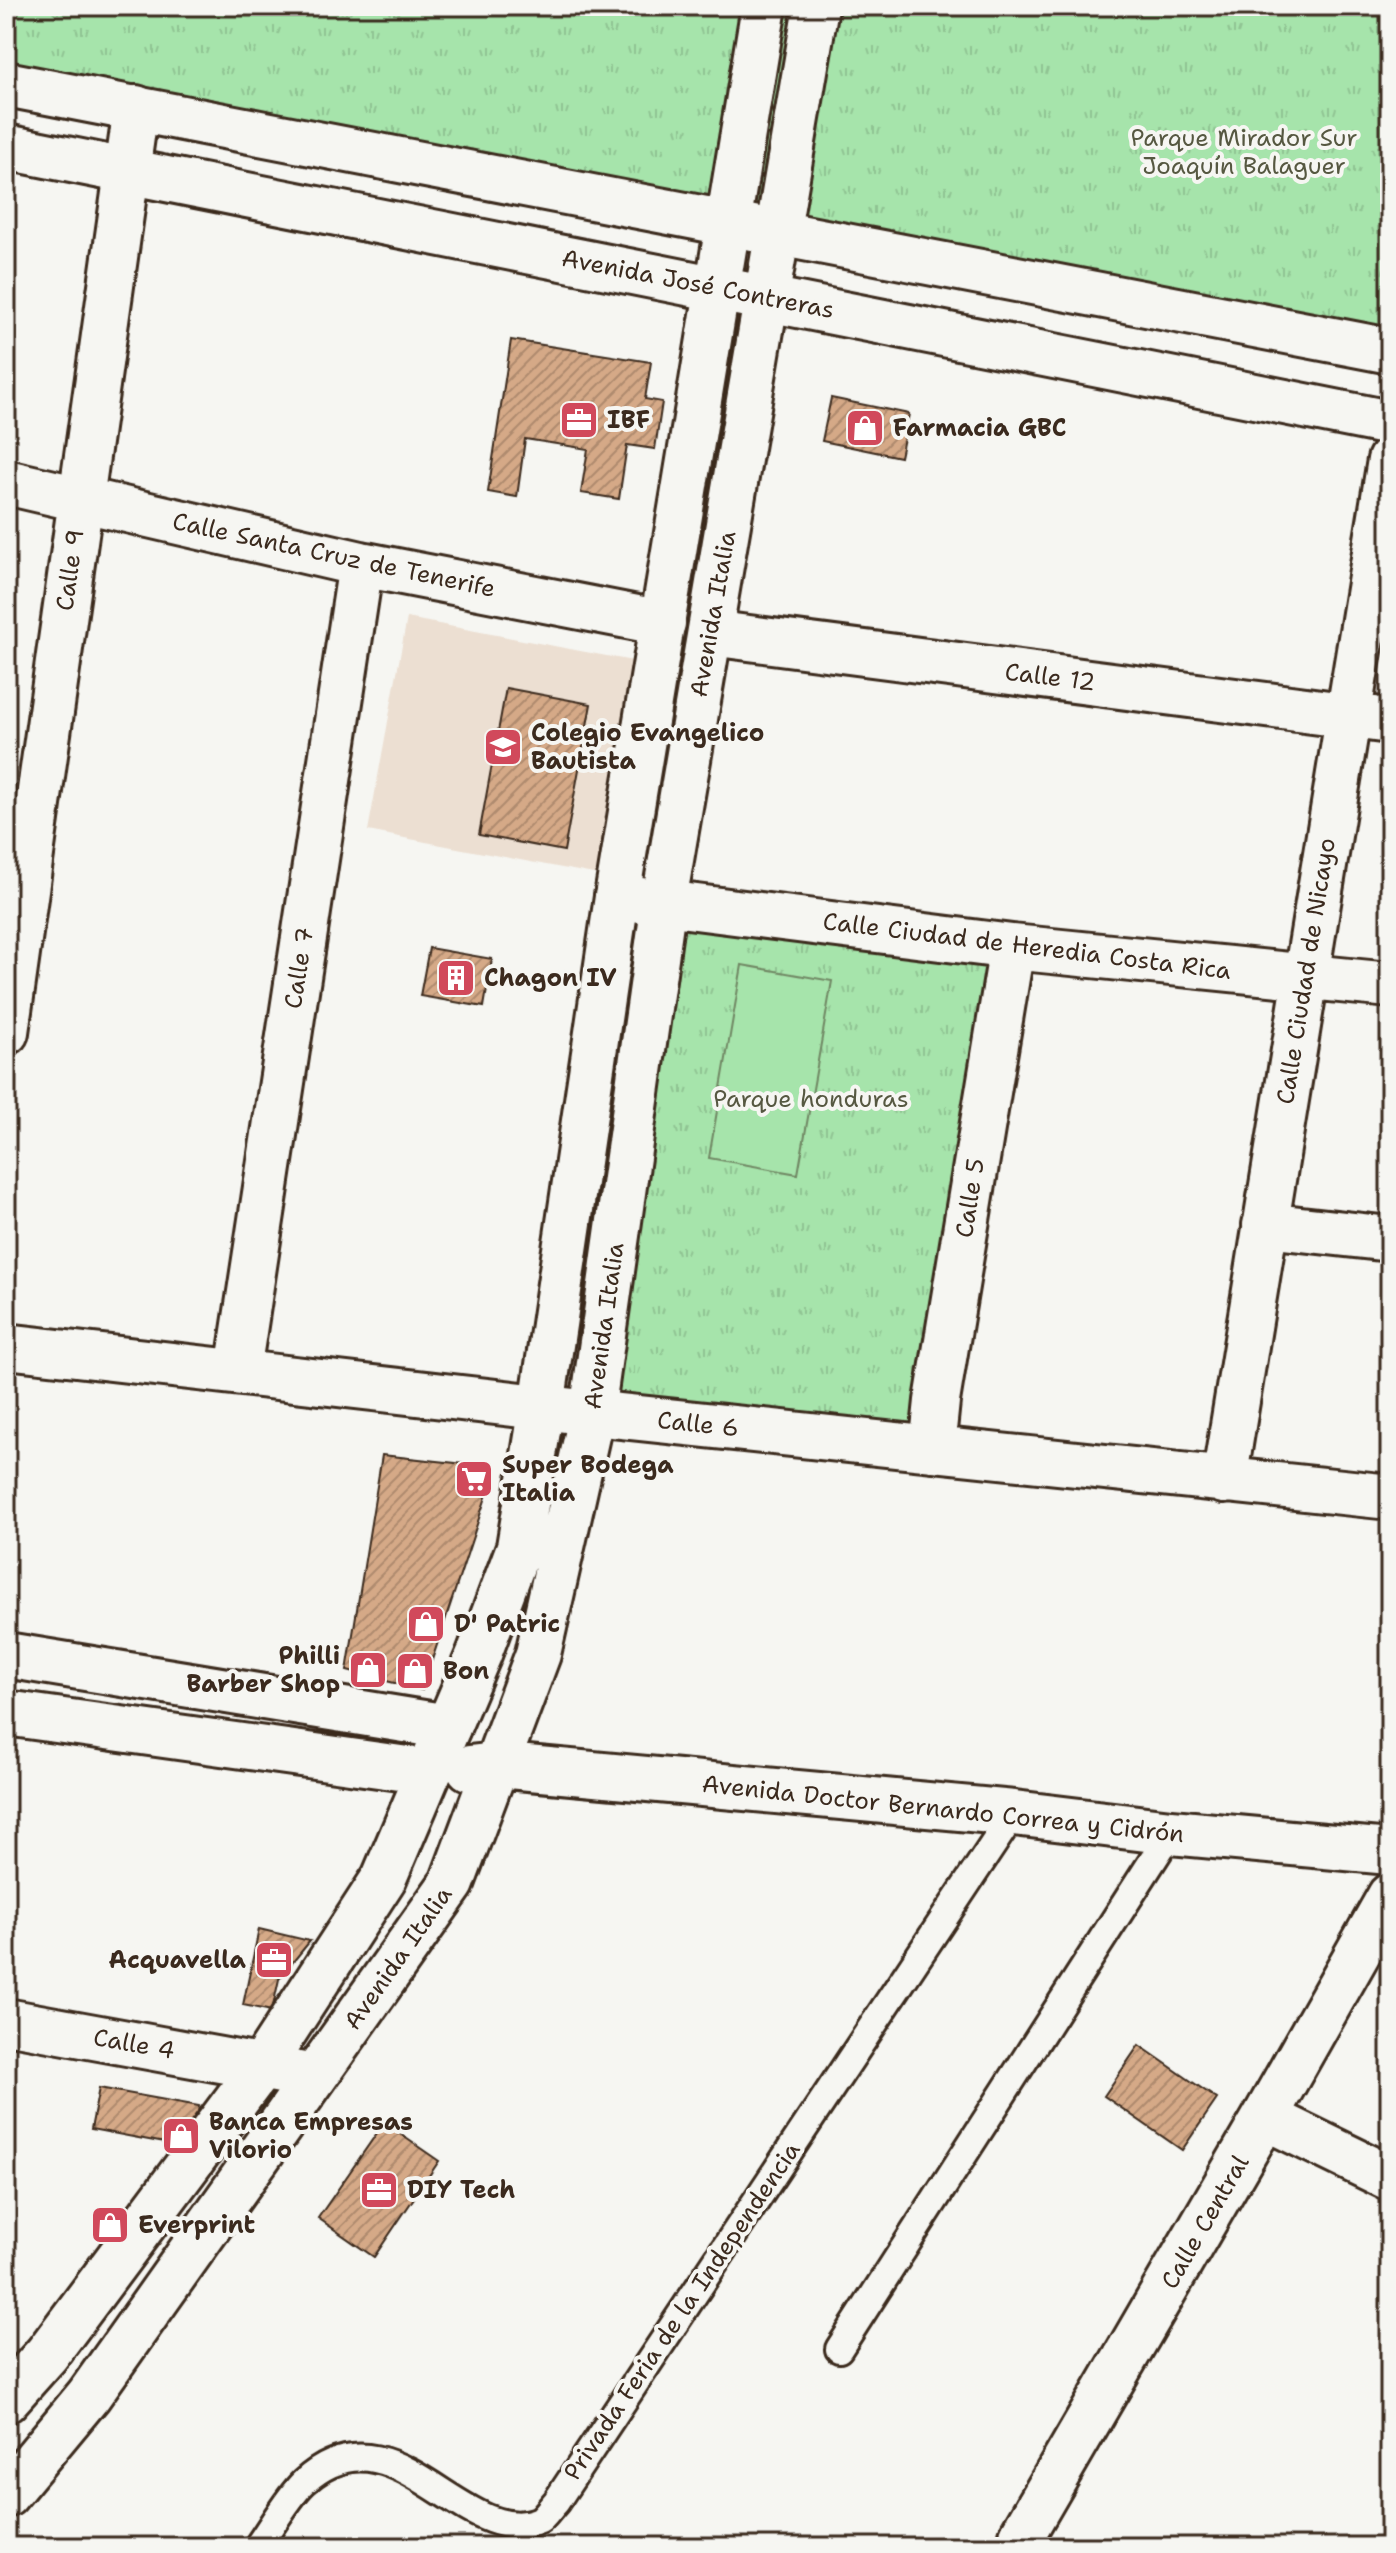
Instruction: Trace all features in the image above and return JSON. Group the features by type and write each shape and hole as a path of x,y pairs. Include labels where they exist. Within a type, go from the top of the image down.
{"street":[{"name":"Avenida Italia","path":"6,2400 47,2354 262,2066 384,1878 479,1654 519,1547 617,897 764,6"},
{"name":"Avenida Italia","path":"6,2495 89,2395 452,1883 538,1654 592,1413 664,901 816,6"},
{"path":"6,84 1390,351"},
{"name":"Calle 9","path":"6,1032 136,108"},
{"name":"Avenida José Contreras","path":"6,147 1390,423"},
{"name":"Calle Ciudad de Nicayo","path":"1224,1481 1305,977 1369,718 1390,460"},
{"name":"Calle Santa Cruz de Tenerife","path":"6,482 361,564 663,623"},
{"name":"Calle 7","path":"238,1371 361,564"},
{"name":"Calle 12","path":"710,633 1369,718"},
{"name":"Calle Ciudad de Heredia Costa Rica","path":"617,897 1012,947 1390,985"},
{"name":"Calle 5","path":"932,1449 937,1401 1012,947"},
{"path":"1265,1225 1390,1239"},
{"name":"Calle 6","path":"6,1346 592,1413 1390,1497"},
{"path":"6,1655 448,1727 496,1765"},
{"name":"Avenida Doctor Bernardo Correa y Cidrón","path":"6,1713 429,1772 496,1765 1390,1852"},
{"name":"Calle Central","path":"1023,2547 1022,2535 1390,1896"},
{"name":"Calle 4","path":"6,2021 314,2077"},
{"path":"1265,2117 1390,2178"}],"lane":[{"name":"Privada Feria de la Independencia","path":"257,2547 304,2483 328,2466 356,2460 381,2464 468,2524 492,2533 517,2532 539,2521 556,2502 1014,1813"},
{"path":"839,2349 1171,1832"}],"shaded area":[{"name":"Colegio Evangelico Bautista","path":"407,618 638,662 599,875 368,831"}],"green space":[{"name":"Parque Mirador Sur Joaquín Balaguer","path":"6,6 1390,6 1390,329 6,62"},
{"name":"Parque honduras","path":"664,901 1012,947 932,1449 592,1413"},
{"path":"742,965 832,981 798,1174 709,1158"}],"building":[{"name":"IBF","path":"511,340 651,362 645,399 662,402 655,449 627,445 619,499 581,493 588,449 525,439 517,497 488,492"},
{"name":"Farmacia GBC","path":"831,398 909,414 900,457 822,441"},
{"path":"506,688 591,704 564,851 479,835"},
{"name":"Chagon IV","path":"429,948 492,959 484,1007 420,996"},
{"path":"382,1455 483,1466 490,1485 422,1690 347,1671"},
{"name":"Acquavella","path":"259,1929 310,1941 279,1979 272,2011 243,2005"},
{"path":"1139,2045 1217,2099 1182,2150 1104,2096"},
{"path":"99,2088 199,2106 191,2148 91,2129"},
{"name":"DIY Tech","path":"384,2123 439,2161 374,2257 318,2218"}],"place":[{"name":"IBF","path":"579,420"},
{"name":"Farmacia GBC","path":"865,428"},
{"name":"Colegio Evangelico Bautista","path":"503,747"},
{"name":"Chagon IV","path":"456,978"},
{"name":"Super Bodega Italia","path":"474,1479"},
{"name":"D' Patric","path":"426,1624"},
{"name":"Philli Barber Shop","path":"368,1670"},
{"name":"Bon","path":"415,1671"},
{"name":"Acquavella","path":"274,1960"},
{"name":"Banca Empresas Vilorio","path":"181,2136"},
{"name":"DIY Tech","path":"379,2190"},
{"name":"Everprint","path":"110,2225"}]}
